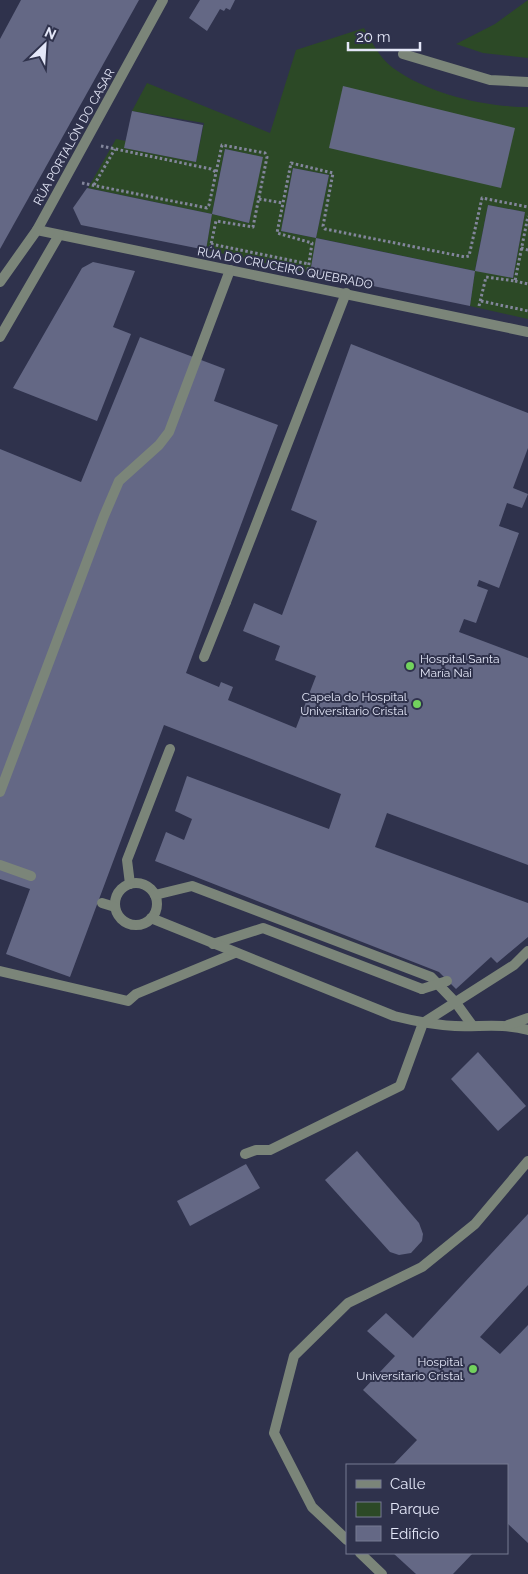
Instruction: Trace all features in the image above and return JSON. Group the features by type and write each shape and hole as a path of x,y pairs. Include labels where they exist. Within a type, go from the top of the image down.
{"street":[{"name":"RÚA PORTALÓN DO CASAR","path":"0,282 37,230 163,0"},
{"path":"404,54 490,80 528,82"},
{"name":"RÚA DO CRUCEIRO QUEBRADO","path":"37,230 528,332"},
{"path":"0,337 59,235"},
{"path":"0,792 100,524 119,481 159,445 169,432 230,270"},
{"path":"204,658 346,293"},
{"path":"130,884 127,860 170,749"},
{"path":"0,865 31,876"},
{"path":"138,883 145,885 155,895 157,908 152,918 143,924 130,924 118,916 115,907 116,896 120,890 130,884 138,883"},
{"path":"155,895 192,886 431,977 456,1003 472,1025"},
{"path":"102,902 115,907"},
{"path":"152,918 385,1013 423,1023 508,1025 528,1030"},
{"path":"213,944 263,928 422,989 447,981"},
{"path":"245,1154 256,1150 270,1150 400,1086 423,1023 514,964 528,951"},
{"path":"0,971 128,1001 136,994 235,953"},
{"path":"508,1025 528,1018"},
{"path":"346,1539 312,1507 274,1433 294,1356 348,1303 422,1267 475,1224 528,1161"},
{"path":"361,1554 382,1574"}],"path":[{"path":"84,143 211,168 216,172"},
{"path":"64,179 207,208 210,205 222,146 265,153 267,158 253,227 216,221 207,266"},
{"path":"94,185 112,150 116,149"},
{"path":"306,286 311,241 277,235 291,163 331,171 333,174 323,226 325,229 468,257 482,198 528,207"},
{"path":"259,199 283,203"},
{"path":"515,281 528,216"},
{"path":"211,244 309,264"},
{"path":"521,248 528,250"},
{"path":"477,321 486,277 528,284"},
{"path":"480,300 528,311"}],"green space":[{"path":"528,0 528,58 483,53 456,44 495,24"},
{"path":"364,28 388,64 423,85 475,102 528,107 528,319 470,306 475,271 317,238 310,273 206,250 212,214 88,188 116,139 126,141 125,148 196,162 204,123 132,111 147,83 270,133 296,50","holes":["225,149 262,157 249,223 212,214","293,168 329,175 316,238 281,231","488,205 525,212 513,278 475,270"]}],"building":[{"path":"21,0 139,0 0,249 0,39"},
{"path":"200,0 235,0 230,10 226,8 224,11 220,9 207,31 189,18"},
{"path":"343,86 515,128 501,188 329,148"},
{"path":"132,111 203,125 196,162 124,148"},
{"path":"225,149 263,157 249,223 212,214"},
{"path":"293,168 329,175 316,238 281,231"},
{"path":"87,188 212,214 206,250 81,225 73,208"},
{"path":"488,205 525,212 513,278 475,271"},
{"path":"316,238 475,271 470,306 310,273"},
{"path":"93,262 135,271 113,327 131,334 97,421 13,388 82,268"},
{"name":"Hospital Santa María Nai","path":"140,337 225,369 214,401 278,425 186,673 219,687 221,682 233,687 228,700 296,728 316,676 275,660 280,646 243,631 254,603 282,615 317,521 291,510 351,344 528,413 528,448 513,488 528,494 522,508 507,503 499,526 519,533 499,588 479,580 477,586 488,590 476,623 464,619 459,632 528,658 528,865 387,813 375,847 528,903 528,937 497,963 491,957 456,989 439,972 155,861 166,832 184,840 192,819 175,811 187,776 329,829 341,794 164,725 70,977 6,954 30,889 0,879 0,449 81,482"},
{"path":"478,1052 526,1106 498,1131 451,1079"},
{"path":"357,1151 419,1223 423,1234 422,1241 411,1253 399,1255 390,1252 325,1180"},
{"path":"246,1164 260,1188 190,1226 177,1201"},
{"name":"Hospital Universitario Cristal","path":"528,1214 528,1285 480,1337 500,1354 528,1325 528,1543 508,1524 508,1464 394,1464 417,1440 363,1390 395,1356 367,1331 386,1313 413,1338"},
{"path":"394,1554 472,1554 453,1574 416,1574"}],"place":[{"name":"Hospital Santa María Nai","path":"410,666"},
{"name":"Capela do Hospital Universitario Cristal","path":"417,704"},
{"name":"Hospital Universitario Cristal","path":"473,1369"}]}
